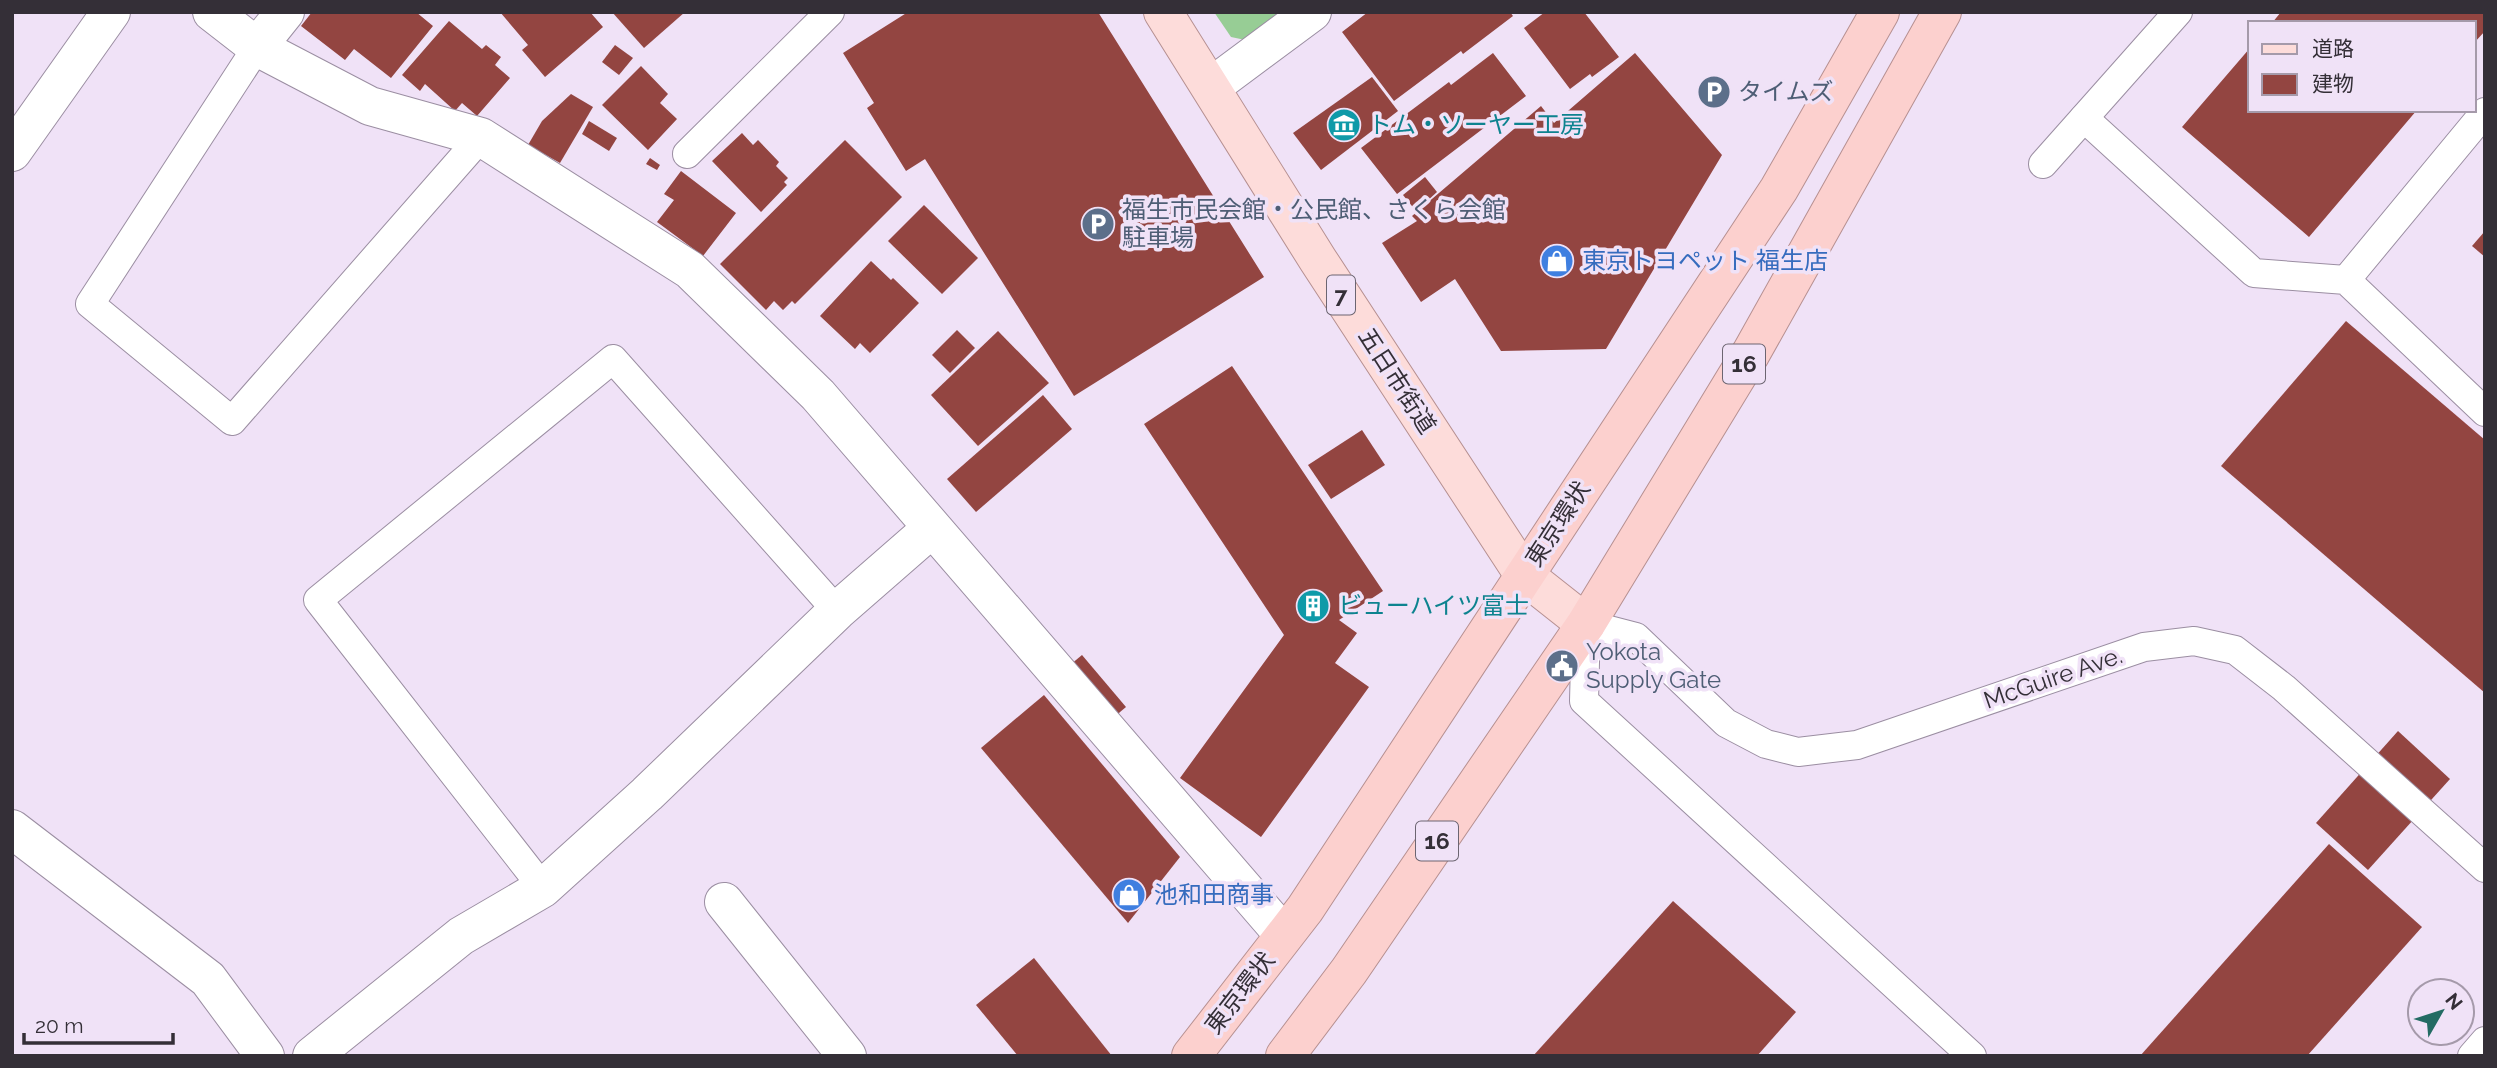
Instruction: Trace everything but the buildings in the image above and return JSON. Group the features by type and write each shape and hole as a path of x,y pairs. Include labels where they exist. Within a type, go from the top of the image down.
{"highway":[{"name":"東京環状","path":"1191,1056 1305,909 1779,189 1880,12"},
{"name":"16","path":"1285,1056 1349,971 1587,624 1751,353 1942,12"}],"main road":[{"name":"五日市街道","path":"1163,12 1318,260 1524,575 1587,624"}],"street":[{"path":"12,152 111,12"},
{"path":"212,12 257,47 370,106 481,137 690,270 818,395 1284,935"},
{"path":"257,47 285,12"},
{"path":"1211,87 1311,12"},
{"path":"312,1056 461,936 543,888 646,794 837,611 932,529"},
{"path":"12,829 208,979 265,1056"},
{"path":"724,902 847,1056"}],"lane":[{"path":"687,154 830,12"},
{"path":"2043,164 2178,12"},
{"path":"257,47 90,304 232,421 481,137"},
{"path":"2346,280 2485,112"},
{"path":"2084,118 2254,273 2346,280 2485,412"},
{"path":"543,888 318,600 613,359 837,611"},
{"path":"1587,624 1584,701 1972,1056"},
{"name":"McGuire Ave.","path":"1587,624 1636,637 1726,723 1766,744 1798,752 1857,745 2144,647 2194,641 2235,650 2284,688 2485,868"},
{"path":"2472,1056 2485,1041"}],"green space":[{"path":"1214,12 1287,12 1250,41 1231,37"}],"place":[{"name":"タイムズ","path":"1714,92"},
{"name":"トム・ソーヤー工房","path":"1344,125"},
{"name":"福生市民会館・公民館、さくら会館 駐車場","path":"1098,224"},
{"name":"東京トヨペット 福生店","path":"1557,261"},
{"name":"ビューハイツ富士","path":"1313,606"},
{"name":"Yokota Supply Gate","path":"1562,666"},
{"name":"池和田商事","path":"1129,895"}]}
